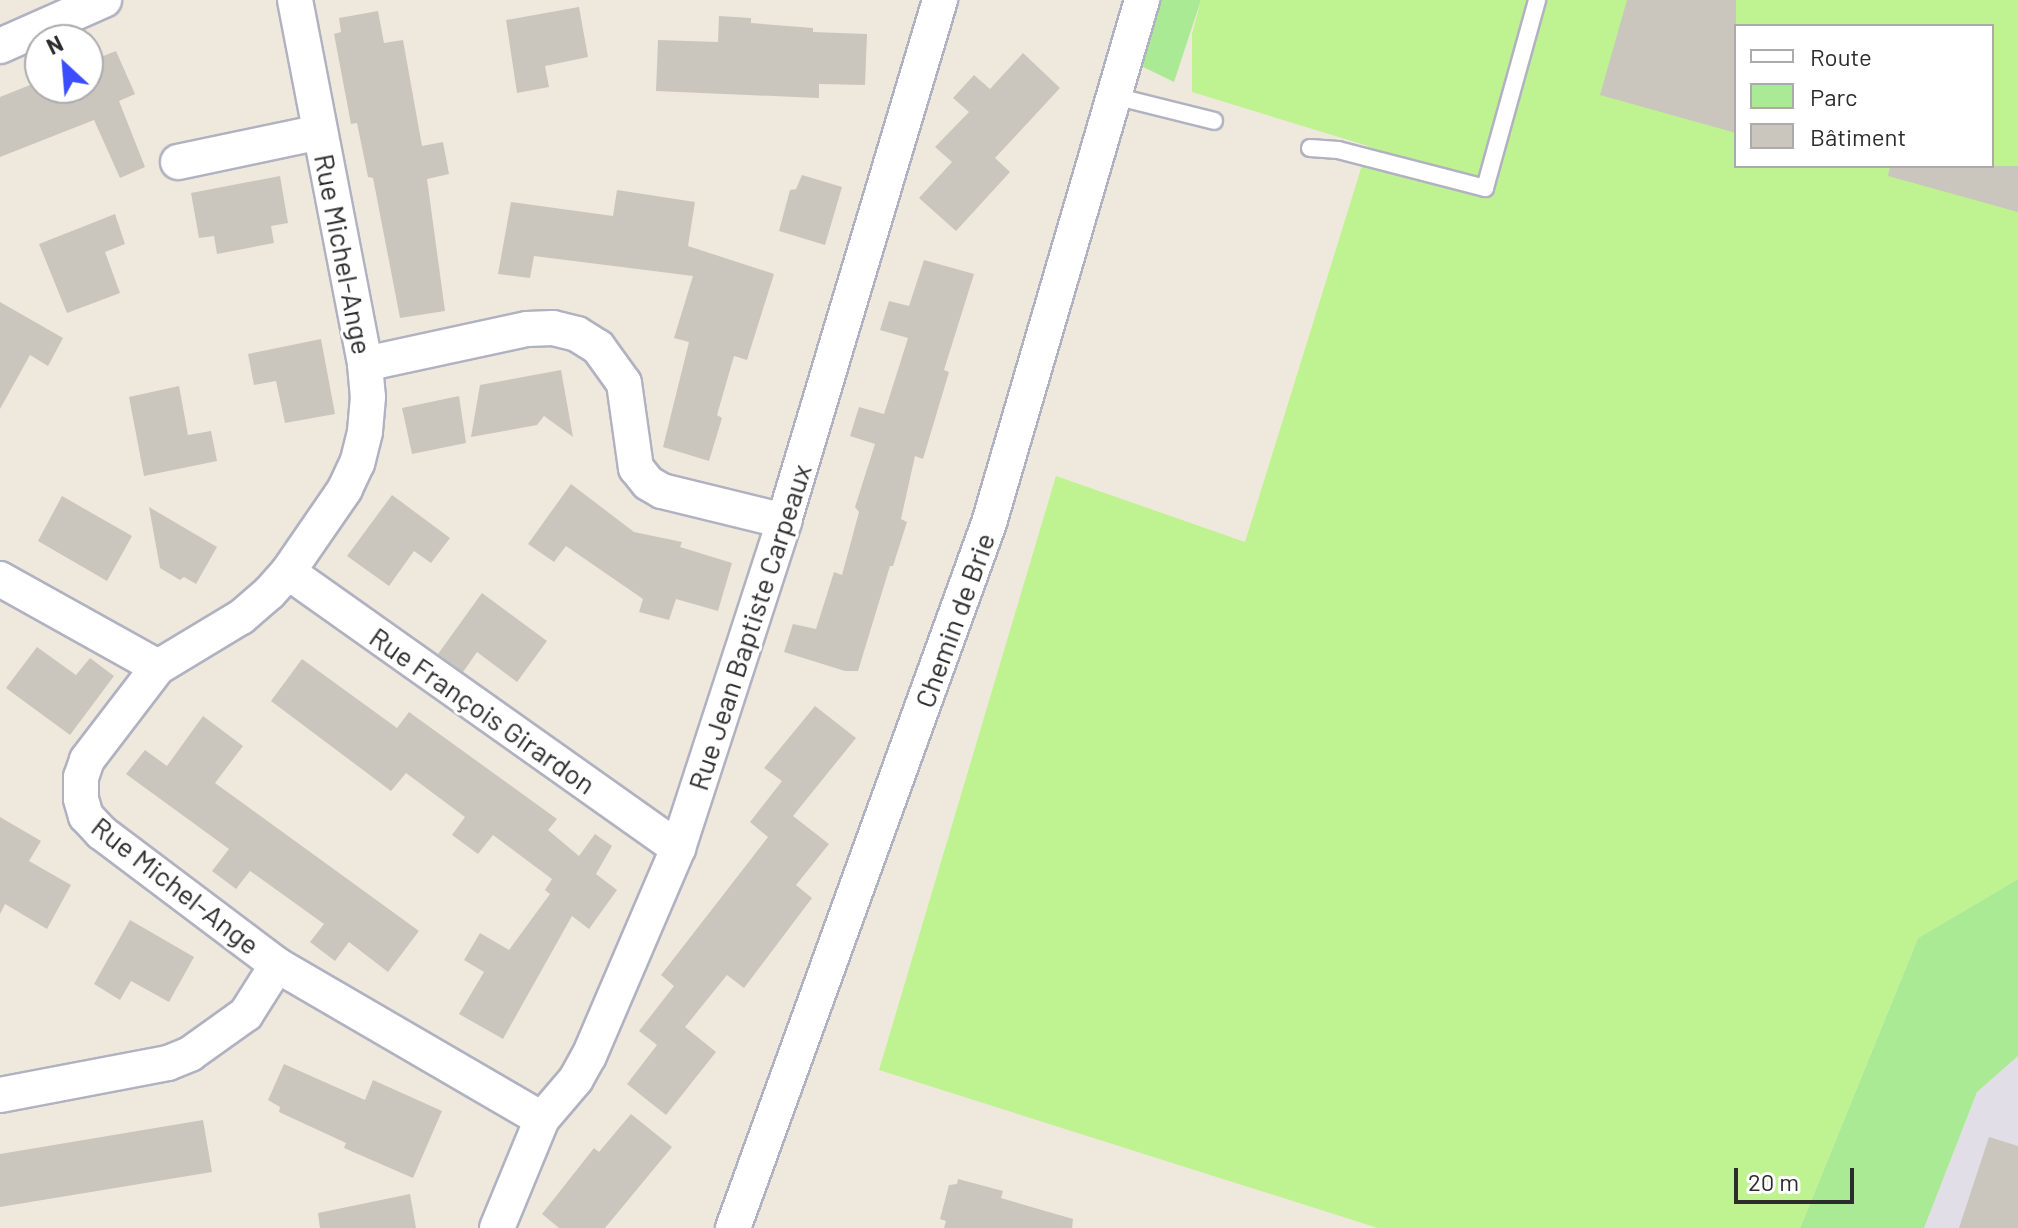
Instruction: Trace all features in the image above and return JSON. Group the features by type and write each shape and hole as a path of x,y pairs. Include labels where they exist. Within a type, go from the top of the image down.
{"street":[{"path":"0,46 104,0"},
{"name":"Rue Michel-Ange","path":"295,0 365,364 368,397 357,463 345,489 288,572 241,617 158,667 87,760 81,777 81,799 86,816 102,833 277,965 542,1119"},
{"name":"Rue Jean Baptiste Carpeaux","path":"497,1228 542,1119 576,1079 589,1056 678,848 784,521 940,0"},
{"path":"1135,0 1142,0"},
{"name":"Chemin de Brie","path":"733,1228 989,523 1142,0"},
{"name":"Rue Michel-Ange","path":"178,162 320,132"},
{"path":"365,364 527,329 553,328 577,334 598,347 624,383 636,468 648,483 662,491 784,521"},
{"name":"Rue François Girardon","path":"288,572 678,848"},
{"path":"0,579 158,667"},
{"path":"0,1095 168,1063 190,1054 246,1014 277,965"}],"lane":[{"path":"1310,148 1338,150 1485,188 1537,0"},
{"path":"1114,96 1214,121"}],"shaded area":[{"path":"2018,1056 2018,1228 1924,1228 1977,1092"}],"green space":[{"path":"1153,0 1201,0 1174,82 1137,64"},
{"path":"1201,0 2018,0 2018,879 1918,938 1800,1228 1378,1228 879,1070 1056,476 1245,542 1368,146 1192,92 1192,34"},
{"path":"2018,879 2018,1056 1977,1092 1924,1228 1800,1228 1918,938"}],"building":[{"path":"1627,0 1736,0 1734,132 1600,95"},
{"path":"579,7 588,57 545,66 549,87 517,93 506,20"},
{"path":"378,11 384,43 403,40 422,146 443,142 449,174 427,179 445,311 400,318 373,178 368,177 357,123 351,124 334,34 341,32 339,18"},
{"path":"719,16 751,18 751,23 813,28 813,32 867,34 865,85 819,84 819,98 656,91 658,40 718,42"},
{"path":"116,51 135,94 119,101 145,167 120,178 94,120 0,157 0,97 24,87 24,104 104,104 104,56"},
{"path":"1023,53 1060,88 995,158 1010,172 956,231 919,198 952,162 935,147 969,112 953,98 974,75 990,89"},
{"path":"2018,166 2018,212 1888,176 1890,168"},
{"path":"802,175 842,187 825,245 779,231 790,190 796,189"},
{"path":"280,176 288,223 271,226 274,243 217,254 214,236 199,238 191,193"},
{"path":"617,190 695,202 688,246 774,274 747,360 734,356 717,415 722,418 709,461 663,447 689,342 674,338 693,276 534,256 530,278 498,274 511,202 613,216"},
{"path":"115,214 125,244 105,252 120,293 67,313 39,244"},
{"path":"924,260 974,274 944,370 949,372 923,459 915,456 901,519 907,522 893,566 890,566 858,671 845,671 784,652 793,624 816,629 834,572 842,575 859,512 855,507 875,444 850,436 859,407 884,414 908,338 880,330 889,301 909,306"},
{"path":"0,302 63,338 48,366 30,355 0,409"},
{"path":"321,339 335,414 285,423 276,381 254,385 248,354"},
{"path":"561,370 573,437 544,416 537,425 471,437 480,385"},
{"path":"179,386 188,435 211,431 217,461 144,476 129,397"},
{"path":"459,396 466,443 412,454 402,408"},
{"path":"571,484 634,532 682,542 680,547 732,563 718,611 676,599 669,620 639,612 643,599 566,546 554,562 528,544"},
{"path":"392,495 450,538 431,563 414,551 389,586 347,556"},
{"path":"62,496 132,536 107,581 38,541"},
{"path":"149,507 217,547 196,584 184,577 180,580 160,568"},
{"path":"482,593 547,641 517,682 477,652 463,672 438,654"},
{"path":"37,647 76,675 90,658 114,676 70,735 6,688"},
{"path":"302,659 397,728 409,712 557,819 548,830 579,856 595,834 612,846 596,874 617,890 589,929 572,916 503,1039 459,1014 484,972 464,960 480,933 509,950 550,894 545,890 552,879 493,835 478,854 452,835 465,817 406,773 391,791 271,701"},
{"path":"815,706 856,738 793,816 829,844 796,885 812,898 744,988 727,975 685,1027 716,1052 666,1115 627,1084 657,1045 639,1031 674,986 661,975 768,837 750,822 782,781 764,768"},
{"path":"203,716 243,746 215,783 419,931 388,972 349,942 335,961 310,942 324,924 250,871 236,889 212,871 229,849 126,774 145,750 167,766"},
{"path":"0,817 41,841 29,861 71,885 47,929 5,904 0,914"},
{"path":"130,920 194,957 169,1002 131,981 120,1000 94,984"},
{"path":"284,1064 365,1100 373,1080 442,1111 413,1178 344,1148 346,1143 279,1112 280,1107 268,1100"},
{"path":"631,1114 672,1147 605,1228 559,1228 542,1214 594,1148 599,1152"},
{"path":"203,1120 212,1172 0,1207 0,1154"},
{"path":"1989,1137 2018,1146 2018,1228 1959,1228"},
{"path":"958,1179 1003,1191 1001,1198 1073,1219 1072,1228 944,1228 946,1221 940,1219 949,1185 957,1184"},
{"path":"410,1194 416,1228 320,1228 318,1213"}]}
